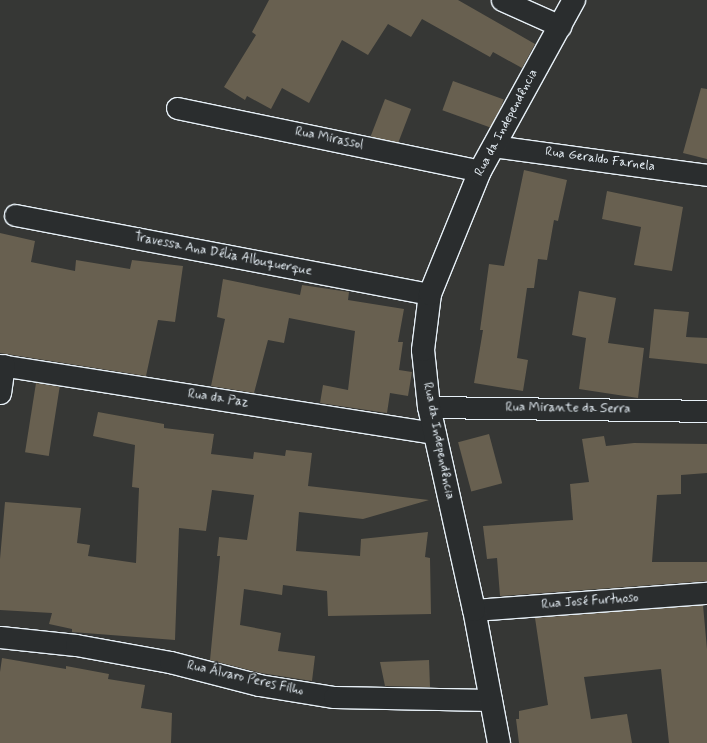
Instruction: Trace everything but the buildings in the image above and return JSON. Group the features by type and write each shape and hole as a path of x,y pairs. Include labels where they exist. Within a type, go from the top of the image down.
{"street":[{"path":"502,0 560,26"},
{"name":"Rua da Independência","path":"499,743 474,610 429,407 423,350 430,294 480,171 574,0"},
{"name":"Rua Mirassol","path":"177,108 480,171"},
{"name":"Rua Geraldo Farnela","path":"493,146 707,174"},
{"name":"Travessa Ana Délia Albuquerque","path":"15,215 430,294"},
{"path":"0,393 2,365"},
{"name":"Rua da Paz","path":"2,365 435,433"},
{"name":"Rua Mirante da Serra","path":"429,407 707,411"},
{"name":"Rua José Furtuoso","path":"474,610 707,593"},
{"name":"Rua Álvaro Peres Filho","path":"0,638 76,645 170,662 259,685 334,697 491,700"}]}
